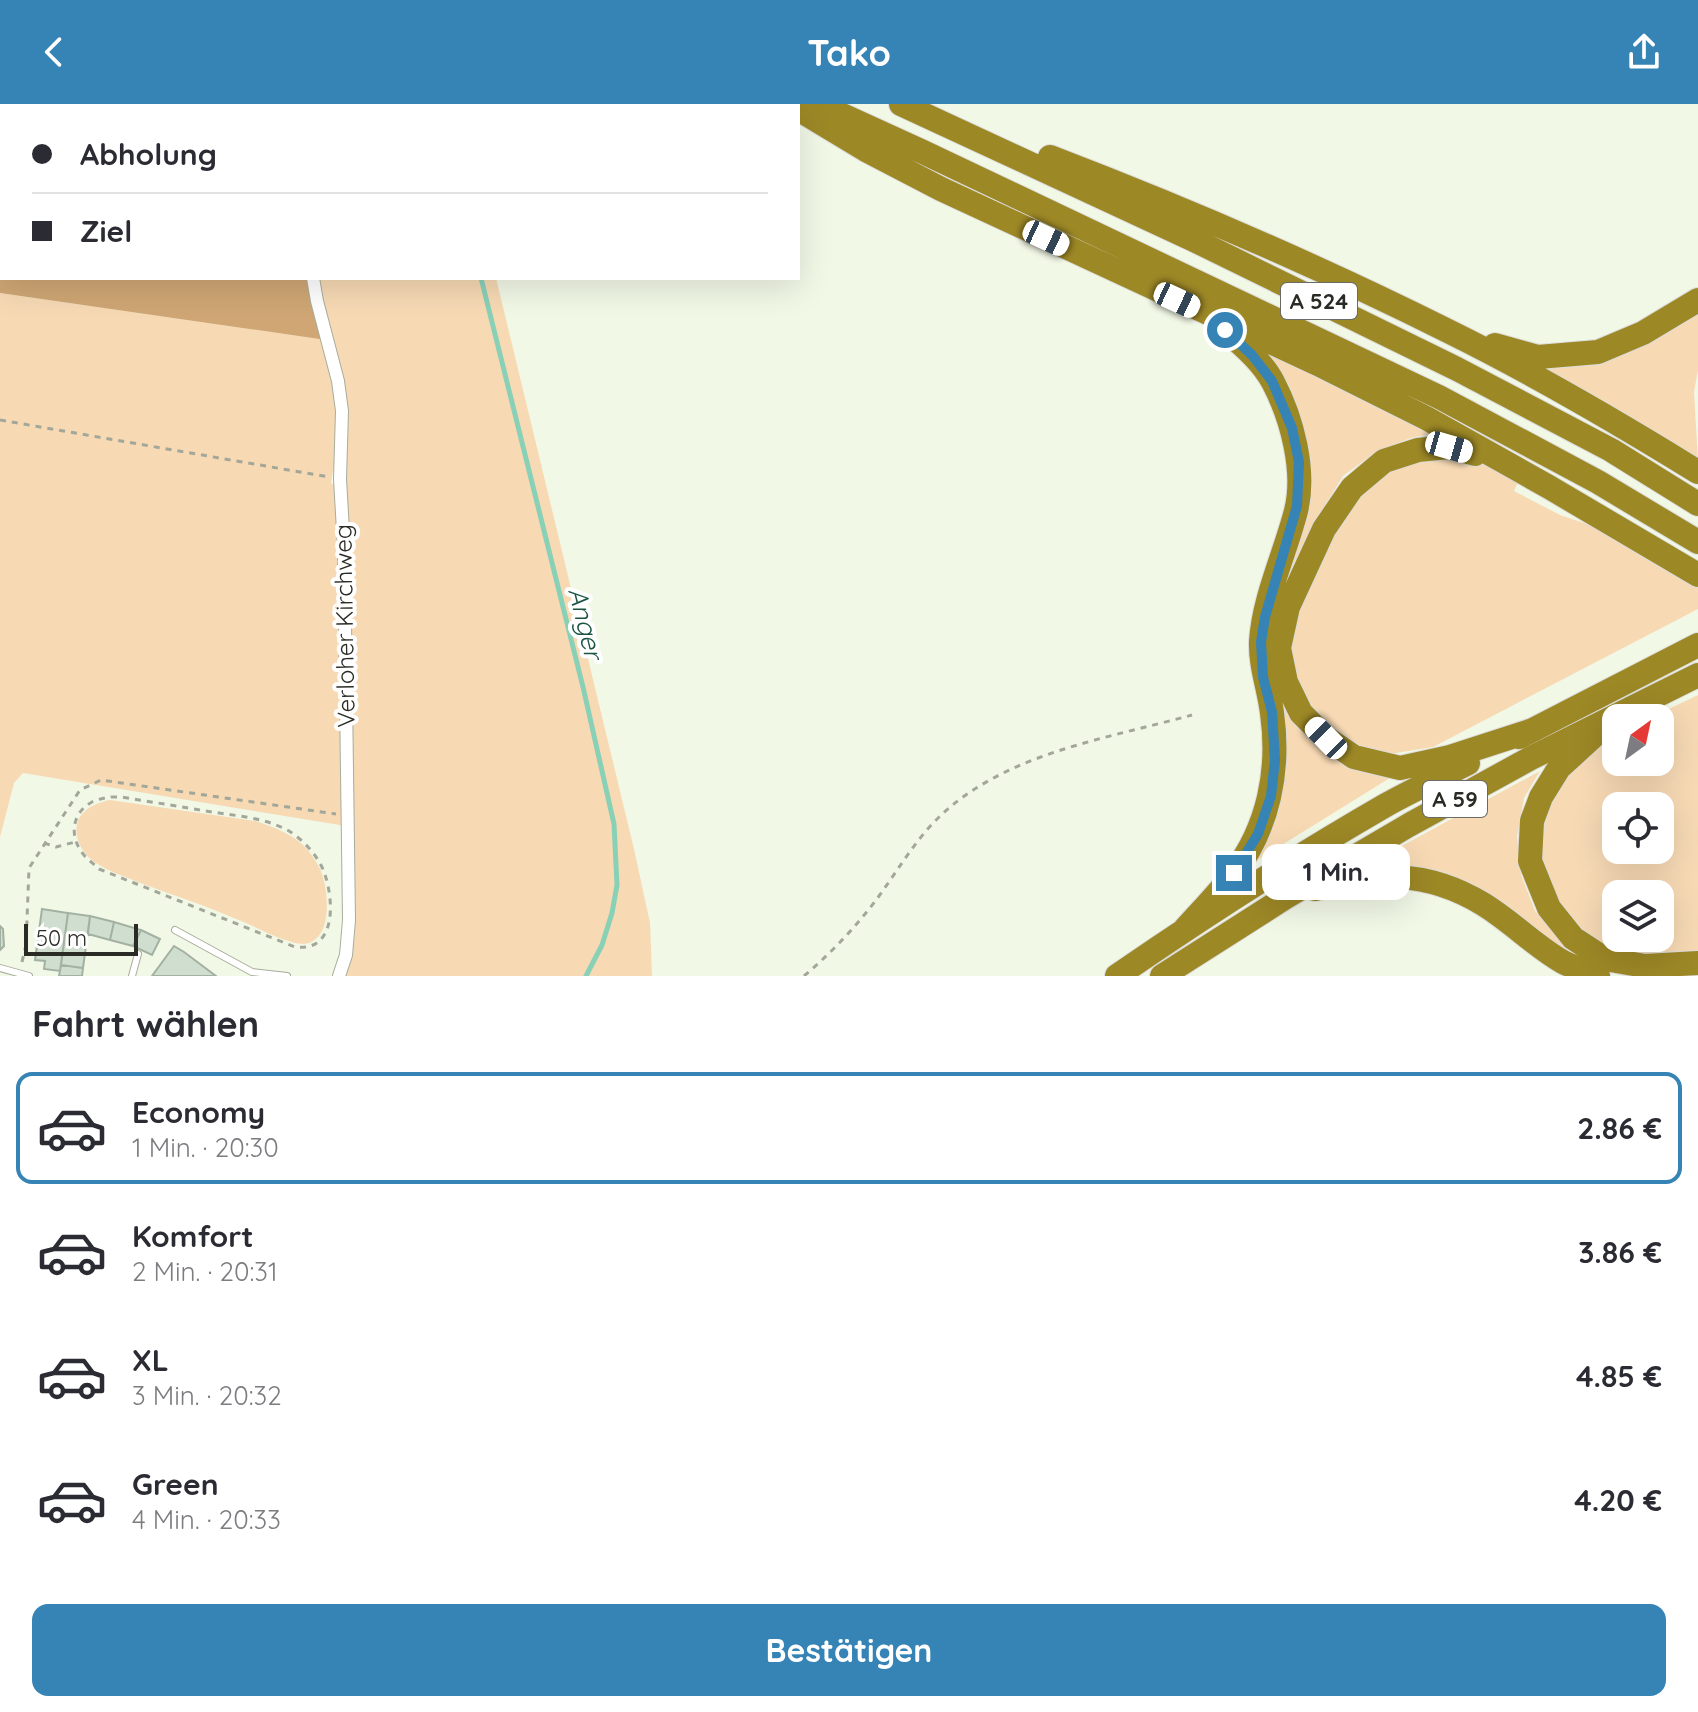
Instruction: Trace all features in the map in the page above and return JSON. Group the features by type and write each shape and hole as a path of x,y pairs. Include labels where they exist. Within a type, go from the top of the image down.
{"highway":[{"name":"A 524","path":"818,104 1439,397 1598,482 1698,542"},
{"name":"A 524","path":"901,104 1192,239 1457,369 1611,450 1698,504"},
{"path":"800,110 866,150 941,189 1318,364 1426,418 1698,575"},
{"path":"930,117 1042,154 1272,247 1451,332 1612,419 1698,472"},
{"path":"1177,300 1225,330 1252,355 1272,381 1292,428 1299,462 1297,506 1265,617 1261,642 1263,677 1272,712 1275,760 1271,796 1258,834 1234,873 1185,929"},
{"path":"1451,332 1538,357 1598,352 1643,333 1698,300"},
{"path":"1533,730 1450,757 1400,768 1354,757 1326,738 1301,713 1286,682 1279,648 1288,607 1324,529 1352,488 1384,461 1418,450 1449,447 1480,455 1549,487"},
{"name":"A 59","path":"1117,976 1185,929 1388,803 1698,645"},
{"name":"A 59","path":"1641,704 1698,675"},
{"name":"A 59","path":"1162,976 1286,897 1409,825 1517,765 1602,724"},
{"path":"1602,729 1559,768 1541,797 1532,821 1530,861 1549,908 1573,938 1605,959 1645,966 1698,963"},
{"path":"1286,897 1349,880 1380,876 1414,877 1458,890 1564,962 1598,976"}],"street":[{"name":"Verloher Kirchweg","path":"313,280 338,381 342,411 340,479 344,548 349,920 346,955 339,976"}],"lane":[{"path":"175,930 252,972 287,976"},
{"path":"132,976 138,954"},
{"path":"0,968 29,976"}],"path":[{"path":"0,420 340,479"},
{"path":"804,976 845,938 926,831 949,808 975,789 1026,763 1071,747 1192,715"},
{"path":"20,974 26,945 29,868 80,790 101,780 347,816"},
{"path":"111,797 257,819 272,824 299,838 322,868 327,879 330,912 326,933 312,945 295,947 99,869 82,854 75,842 73,832 78,815 92,802 111,797"},
{"path":"44,843 56,847 75,842"}],"shaded area":[{"path":"0,280 311,280 326,340 0,293"},
{"path":"315,280 496,280 634,849 650,923 652,976 341,976 347,964 344,411"},
{"path":"0,293 326,340 336,381 338,465 333,470 331,483 336,487 342,550 346,826 23,773 14,783 0,837"},
{"path":"1698,308 1698,370 1694,392 1698,460 1529,364"},
{"path":"1261,346 1439,432 1411,438 1377,451 1343,476 1314,523 1290,574 1306,507"},
{"path":"1419,457 1478,462 1518,482 1514,491 1560,515 1605,530 1698,588 1698,609 1433,747 1390,754 1350,745 1305,707 1287,647 1295,607 1356,492 1388,467"},
{"path":"1271,687 1295,720 1398,773 1243,869 1263,838"},
{"path":"1698,695 1698,951 1643,955 1625,952 1674,952 1674,880 1602,880 1602,946 1577,931 1554,904 1538,861 1539,820 1549,796 1587,748 1602,741 1602,776 1674,776 1674,706"},
{"path":"1540,771 1524,798 1517,836 1521,875 1535,911 1586,962 1412,868 1363,867"},
{"path":"110,800 255,821 291,836 308,850 322,874 327,904 322,932 309,943 294,943 99,865 82,849 77,824 82,814 90,808"}],"building":[{"path":"42,909 68,913 60,971 44,969 45,961 35,960"},
{"path":"68,913 90,916 83,968 61,965"},
{"path":"90,916 114,922 110,940 88,934"},
{"path":"114,922 141,930 133,946 110,940"},
{"path":"0,926 4,946 0,950"},
{"path":"141,930 160,939 152,955 133,946"},
{"path":"174,946 184,952 216,976 152,976"},
{"path":"61,965 83,968 82,976 59,976"}],"waterway":[{"name":"Anger","path":"481,280 614,824 617,885 612,913 602,945 586,976"}],"route":[{"path":"1225,330 1252,355 1272,381 1292,428 1299,462 1297,506 1265,617 1261,642 1263,677 1272,712 1275,760 1271,796 1258,834 1234,873"}]}
